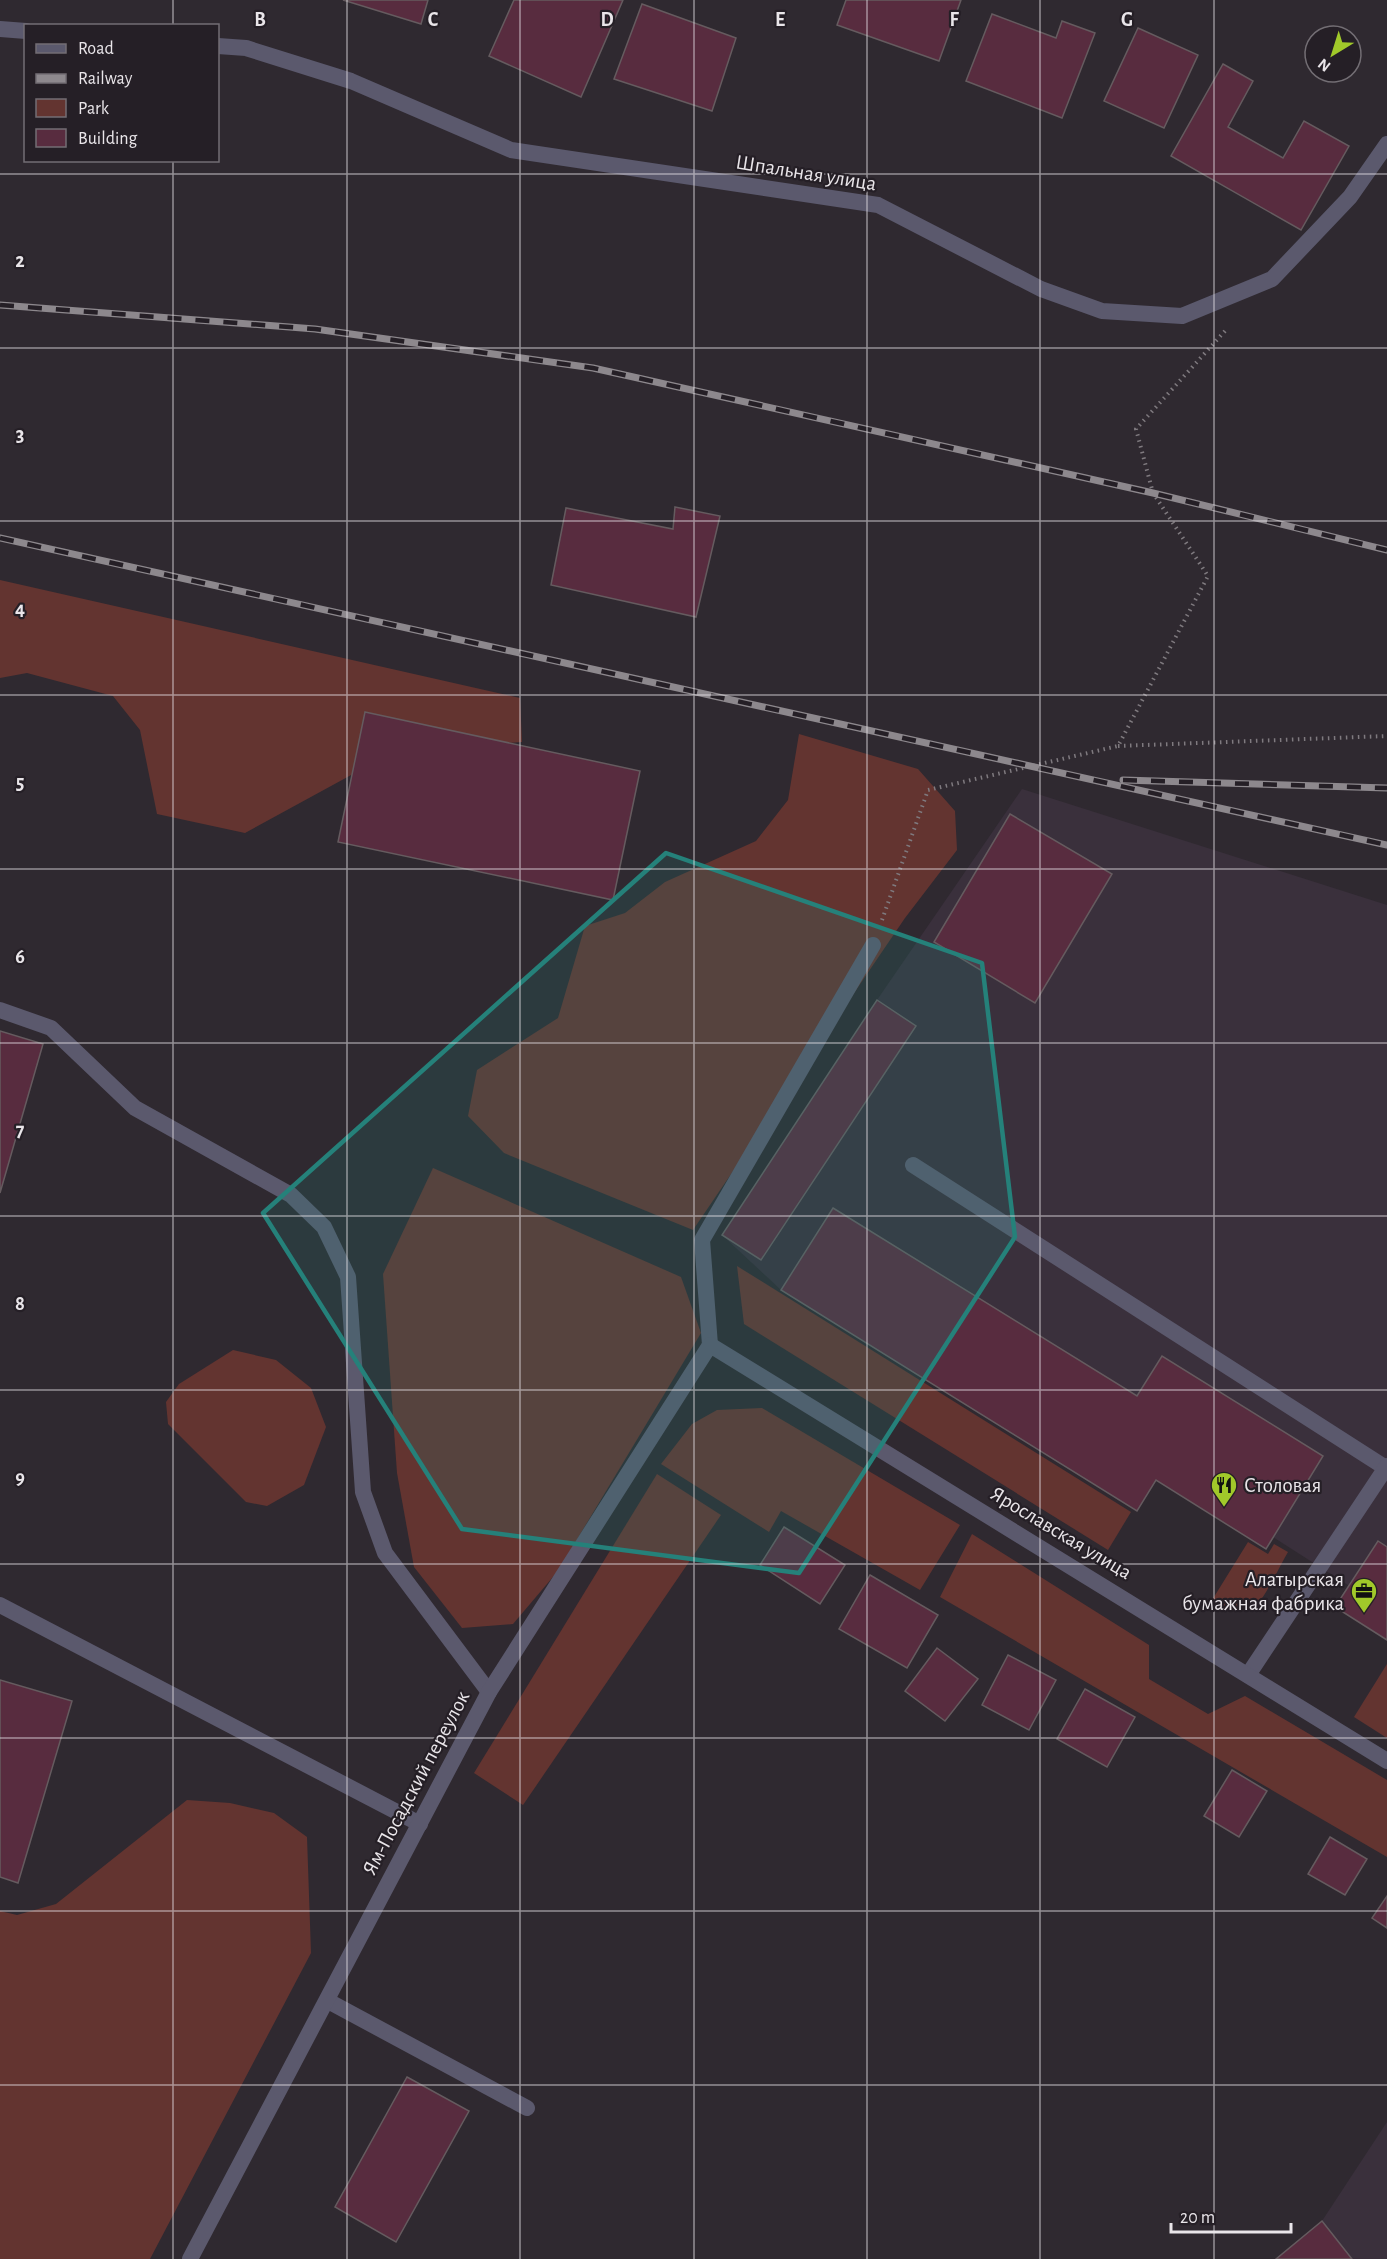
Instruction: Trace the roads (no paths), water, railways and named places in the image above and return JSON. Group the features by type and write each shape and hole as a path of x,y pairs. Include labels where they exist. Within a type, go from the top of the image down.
{"street":[{"path":"0,29 24,31"},
{"name":"Шпальная улица","path":"219,46 246,48 351,81 511,150 878,205 1041,289 1102,311 1182,316 1272,279 1350,197 1387,144"},
{"path":"710,1345 702,1240 873,945"},
{"path":"0,1010 51,1028 135,1108 291,1195 324,1227 348,1276 363,1492 385,1553 489,1692"},
{"path":"914,1165 1386,1467 1248,1675"},
{"name":"Ярославская улица","path":"710,1345 1387,1761"},
{"name":"Ям-Посадский переулок","path":"190,2259 489,1692 710,1345"},
{"path":"0,1605 420,1824"},
{"path":"328,2001 527,2108"}],"railway":[{"path":"0,305 315,329 593,368 1153,493 1387,550"},
{"path":"0,538 1387,845"},
{"path":"1123,780 1387,788"}],"place":[{"name":"Столовая","path":"1224,1508"},
{"name":"Алатырская бумажная фабрика","path":"1364,1614"}]}
